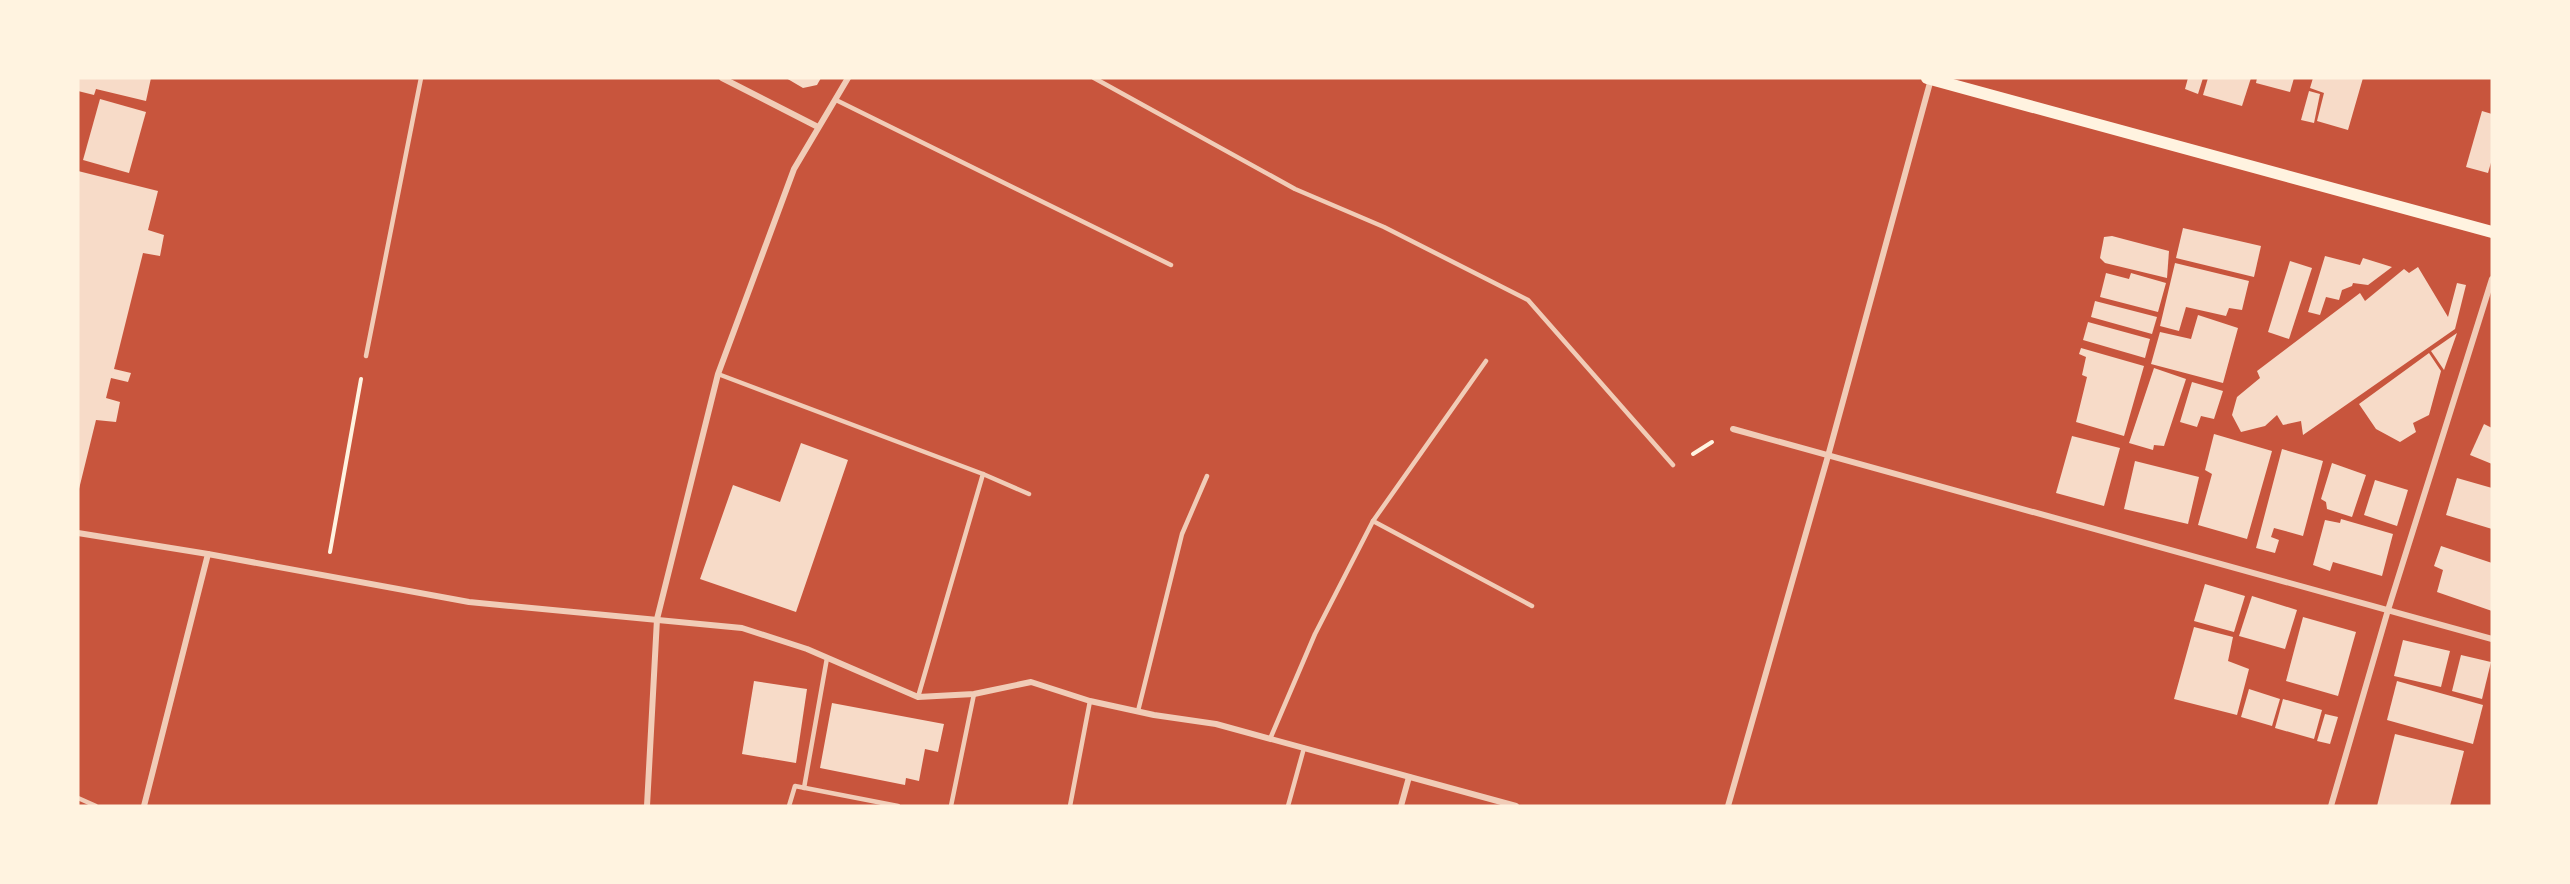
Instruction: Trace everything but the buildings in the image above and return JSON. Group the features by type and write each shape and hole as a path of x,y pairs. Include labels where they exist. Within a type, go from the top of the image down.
{"main road":[{"path":"1930,78 2492,232"}],"street":[{"path":"722,78 818,127"},
{"path":"647,806 657,619 718,374 794,169 848,78"},
{"path":"1728,806 1828,456 1930,78"},
{"path":"2331,806 2388,610 2492,279"},
{"path":"1733,429 2492,639"},
{"path":"78,533 208,554 469,602 742,628 827,658 918,697 974,694 1031,682 1090,701 1216,724 1516,806"},
{"path":"144,806 208,554"},
{"path":"1401,806 1409,777"}],"lane":[{"path":"366,356 421,78"},
{"path":"1094,78 1295,189 1384,226 1528,300 1673,465"},
{"path":"836,100 1171,265"},
{"path":"1270,739 1315,634 1373,521 1486,361"},
{"path":"718,374 983,474 1029,494"},
{"path":"918,697 983,474"},
{"path":"1138,711 1182,534 1207,476"},
{"path":"1373,521 1532,606"},
{"path":"804,788 827,658"},
{"path":"951,806 974,694"},
{"path":"1070,806 1090,701"},
{"path":"1288,806 1304,748"},
{"path":"789,806 795,786 898,806"},
{"path":"78,798 96,806"}],"path":[{"path":"326,576 366,356"},
{"path":"1673,465 1733,429"}]}
